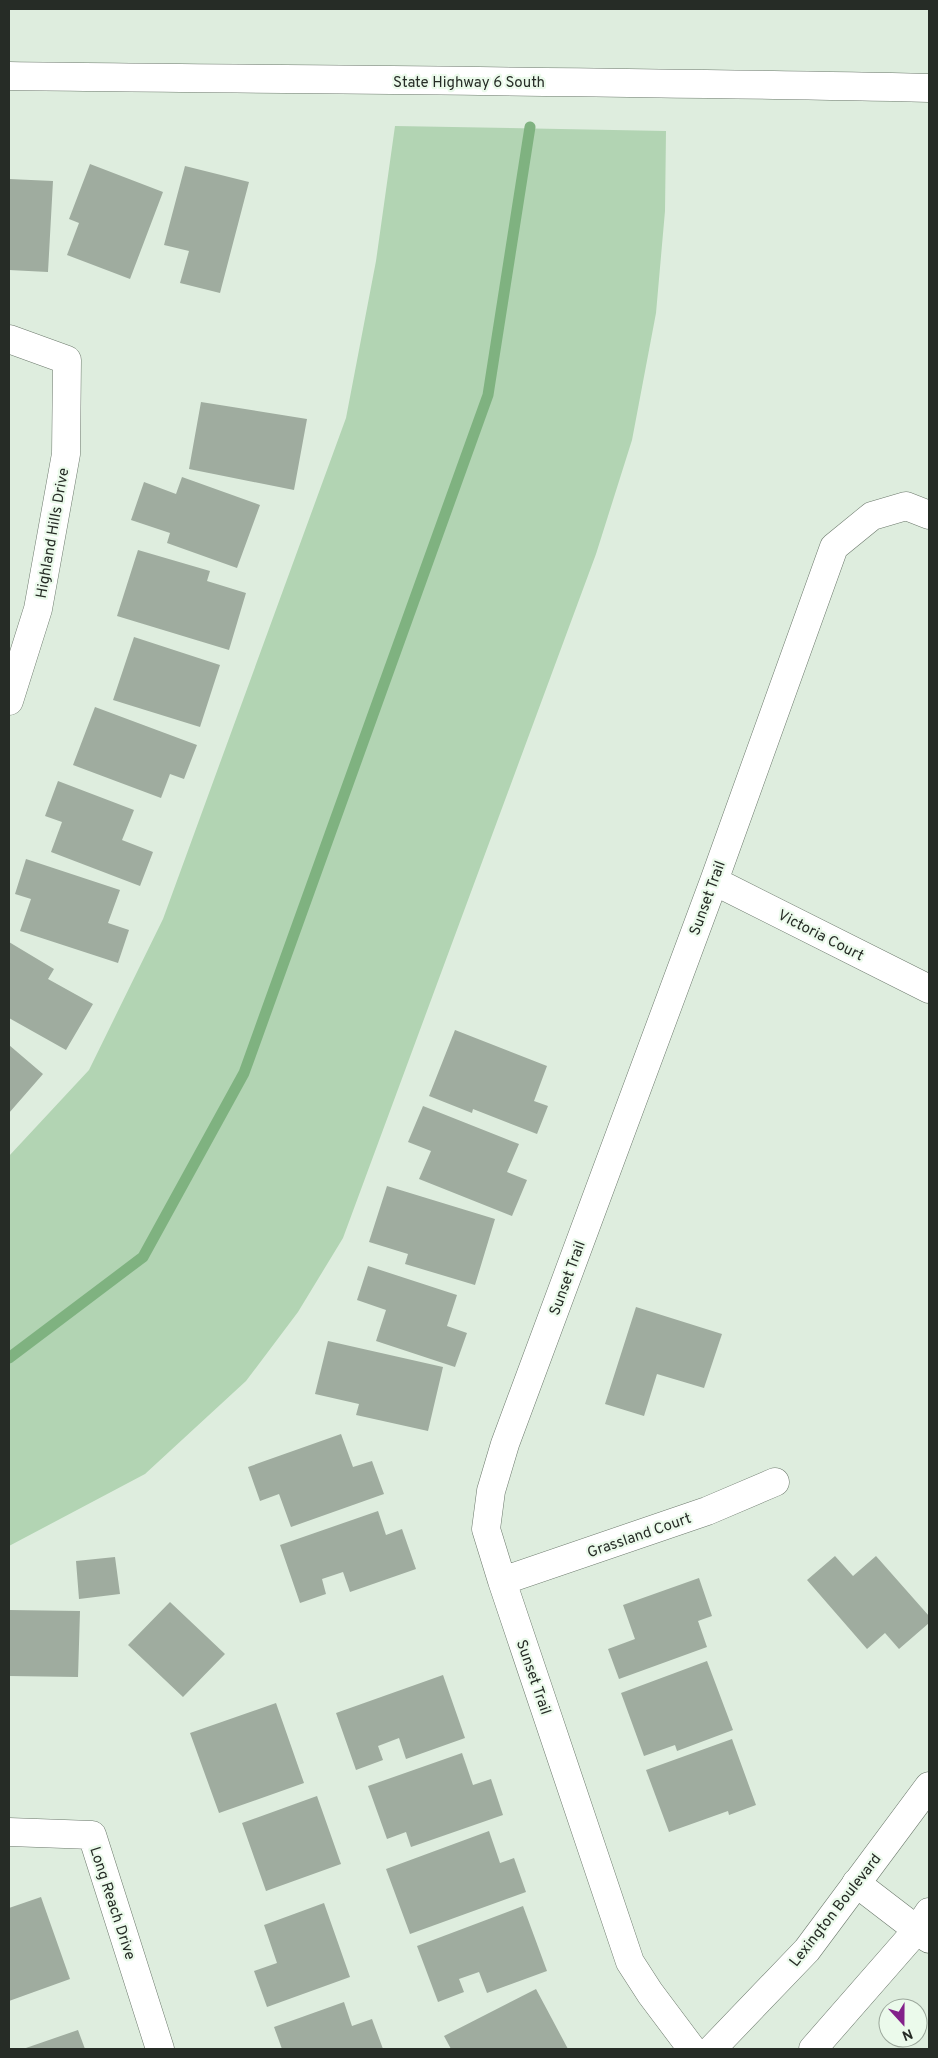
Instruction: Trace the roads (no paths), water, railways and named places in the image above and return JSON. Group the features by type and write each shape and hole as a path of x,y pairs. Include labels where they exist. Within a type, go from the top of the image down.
{"street":[{"name":"State Highway 6 South","path":"9,76 468,82 669,82 929,88"},
{"name":"Highland Hills Drive","path":"9,339 67,360 64,464 38,610 9,701"},
{"name":"Sunset Trail","path":"692,2049 650,1993 630,1962 502,1581 486,1528 491,1490 505,1444 714,881 834,547 872,516 906,506 929,515"},
{"name":"Victoria Court","path":"714,881 929,989"},
{"name":"Grassland Court","path":"502,1581 707,1512 775,1482"},
{"name":"Lexington Boulevard","path":"712,2049 807,1950 929,1786"},
{"name":"Long Reach Drive","path":"9,1832 92,1835 160,2049"},
{"path":"813,2049 925,1927 856,1883"}],"waterway":[{"path":"9,1358 143,1257 244,1073 488,395 530,127"}]}
